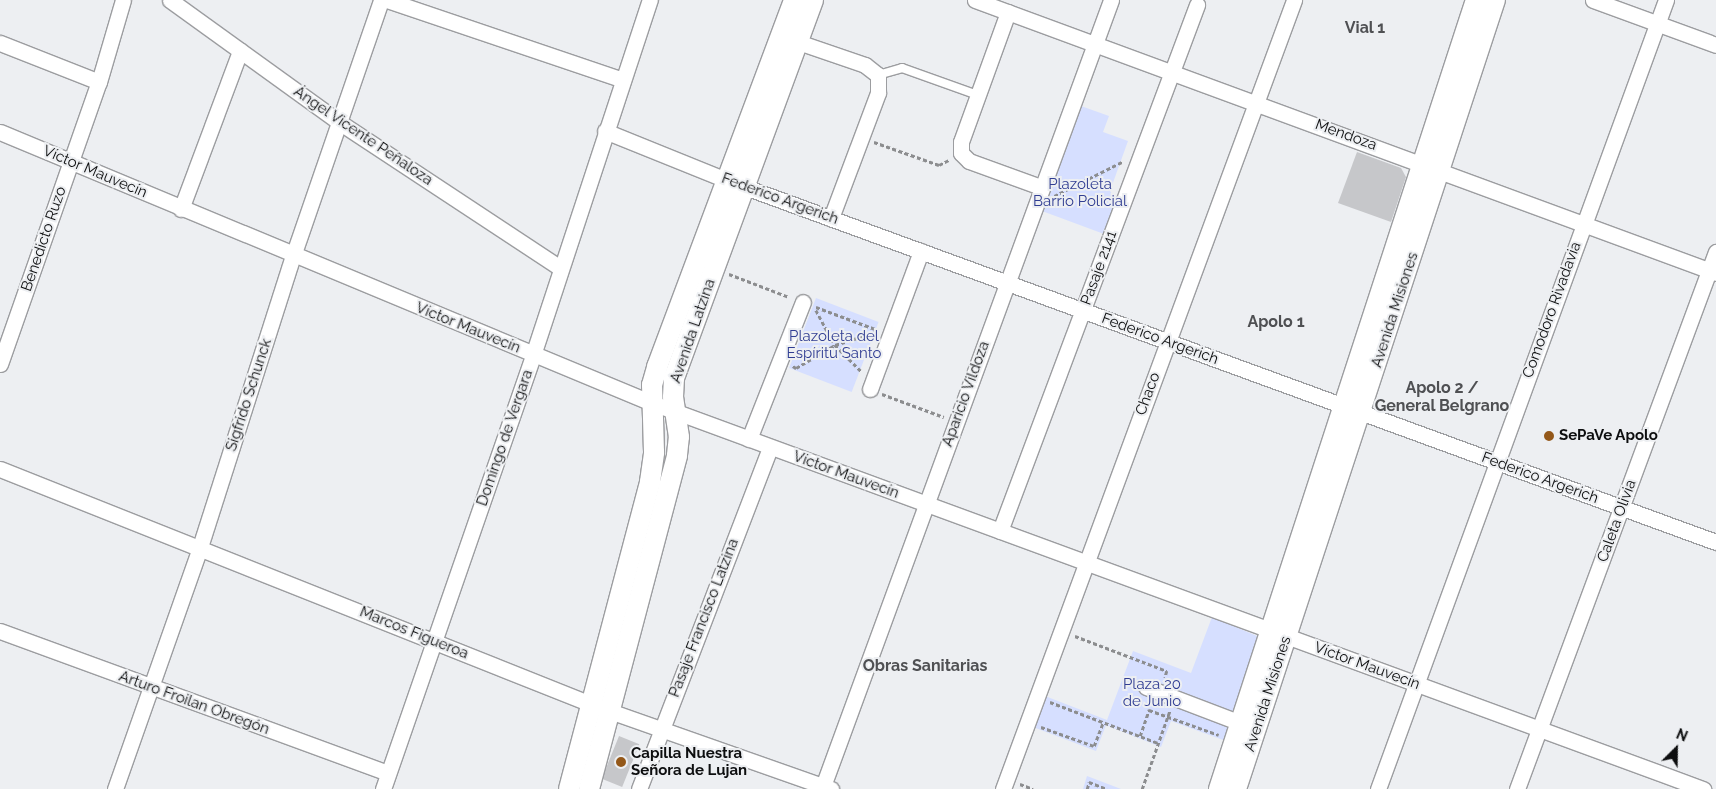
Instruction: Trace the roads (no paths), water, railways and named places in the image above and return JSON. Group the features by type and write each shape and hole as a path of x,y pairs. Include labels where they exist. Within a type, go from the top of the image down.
{"street":[{"name":"Benedicto Ruzo","path":"0,364 99,82 123,0"},
{"name":"Ángel Vicente Peñaloza","path":"170,0 339,122 559,267"},
{"name":"Sigfrido Schunck","path":"115,789 149,687 200,547 293,256 381,0"},
{"path":"387,0 623,80"},
{"name":"Domingo de Vergara","path":"383,789 533,355 559,267 650,0"},
{"name":"Avenida Latzina","path":"569,789 601,707 676,455 676,412 673,398 674,378 714,268 735,183 794,0"},
{"name":"Avenida Latzina","path":"589,789 601,707 650,482 654,452 652,403 657,367 735,183 798,42 813,0"},
{"name":"Mendoza","path":"974,0 1433,167 1713,272"},
{"name":"Aparicio Vildoza","path":"825,788 955,422 1111,0"},
{"name":"Chaco","path":"1003,789 1294,0"},
{"name":"Avenida Misiones","path":"1433,167 1476,0"},
{"name":"Avenida Misiones","path":"1236,789 1278,634 1433,167 1495,0"},
{"path":"1593,0 1716,45"},
{"name":"Comodoro Rivadavia","path":"1378,789 1666,0"},
{"name":"Pasaje 2141","path":"1000,531 1197,5"},
{"path":"1008,12 960,142 961,153 969,161 1041,187"},
{"path":"798,42 866,66 878,75 878,93 831,218"},
{"path":"0,43 99,82"},
{"path":"182,209 240,52"},
{"name":"Federico Argerich","path":"605,131 735,183 1716,542"},
{"name":"Víctor Mauvecín","path":"0,132 293,256 652,403 1703,789"},
{"path":"870,389 886,329 921,251"},
{"name":"Caleta Olivia","path":"1517,789 1713,272 1716,252"},
{"path":"749,439 780,361 808,304"},
{"name":"Pasaje Francisco Latzina","path":"640,789 770,447"},
{"name":"Marcos Figueroa","path":"0,469 601,707 825,788"},
{"name":"Arturo Froilan Obregón","path":"0,632 388,773"},
{"name":"Avenida Misiones","path":"1219,789 1238,732 1278,634"},
{"path":"1153,690 1174,698 1238,732"}],"lane":[{"path":"878,75 902,68 978,95"}],"place":[{"name":"SePaVe Apolo","path":"1549,436"},
{"name":"Capilla Nuestra Señora de Lujan","path":"621,762"}],"district":[{"name":"Vial 1","path":"1365,28"},
{"name":"Apolo 1","path":"1276,322"},
{"name":"Apolo 2 / General Belgrano","path":"1442,397"},
{"name":"Obras Sanitarias","path":"925,666"}],"park label":[{"name":"Plazoleta Barrio Policial","path":"1080,192"},
{"name":"Plazoleta del Espíritu Santo","path":"834,344"},
{"name":"Plaza 20 de Junio","path":"1152,692"}]}
